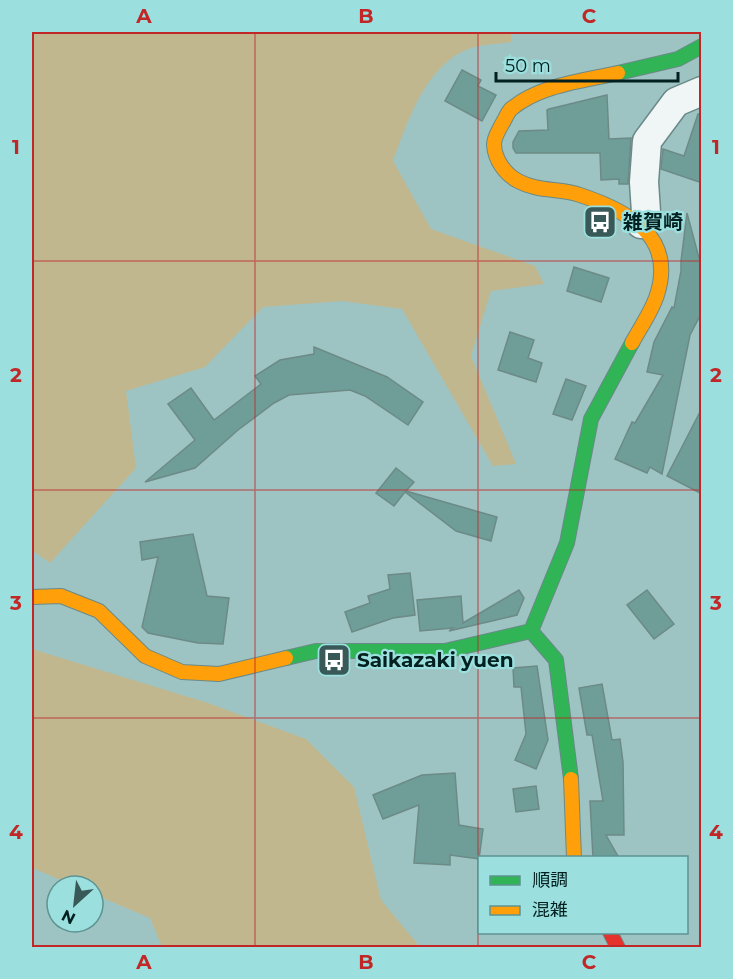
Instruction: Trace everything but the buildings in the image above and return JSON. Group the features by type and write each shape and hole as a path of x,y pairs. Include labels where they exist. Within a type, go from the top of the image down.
{"main road":[{"path":"531,631 567,543 591,419 657,296 663,267 653,238 641,224 614,209 578,194 536,189 518,181 506,172 495,154 494,138 510,110 542,91 678,58 702,45"},
{"path":"32,597 61,597 99,612 145,656 182,672 219,674 316,651 445,651 531,631"},
{"path":"531,631 556,660 570,767 574,856"},
{"path":"611,934 618,948"}],"street":[{"path":"641,224 646,212 644,182 647,141 676,102 702,91"}],"shaded area":[{"path":"32,32 511,32 511,42 474,47 458,54 432,78 405,128 393,161 431,229 535,266 544,284 491,291 471,356 516,464 493,466 402,309 342,301 263,307 205,367 126,391 136,468 50,563 32,550"},
{"path":"32,649 208,703 306,739 354,787 381,900 420,947 162,947 150,918 105,899 105,874 46,874 32,868"}],"traffic: fast":[{"path":"618,73 678,59 702,46"},
{"path":"531,631 567,543 591,419 632,343"},
{"path":"286,658 316,651 445,651 531,631 556,660 571,779"}],"traffic: slow":[{"path":"618,73 548,89 522,101 508,112 494,145 496,156 502,166 518,181 533,187 564,191 598,201 630,218 644,229 654,242 660,257 661,274 657,295 632,343"},
{"path":"32,597 61,596 99,611 145,656 182,672 219,674 286,658"},
{"path":"571,779 574,856"}],"traffic: jam":[{"path":"611,934 618,948"}],"place":[{"name":"雑賀崎","path":"600,222"},
{"name":"Saikazaki yuen","path":"334,660"}]}
